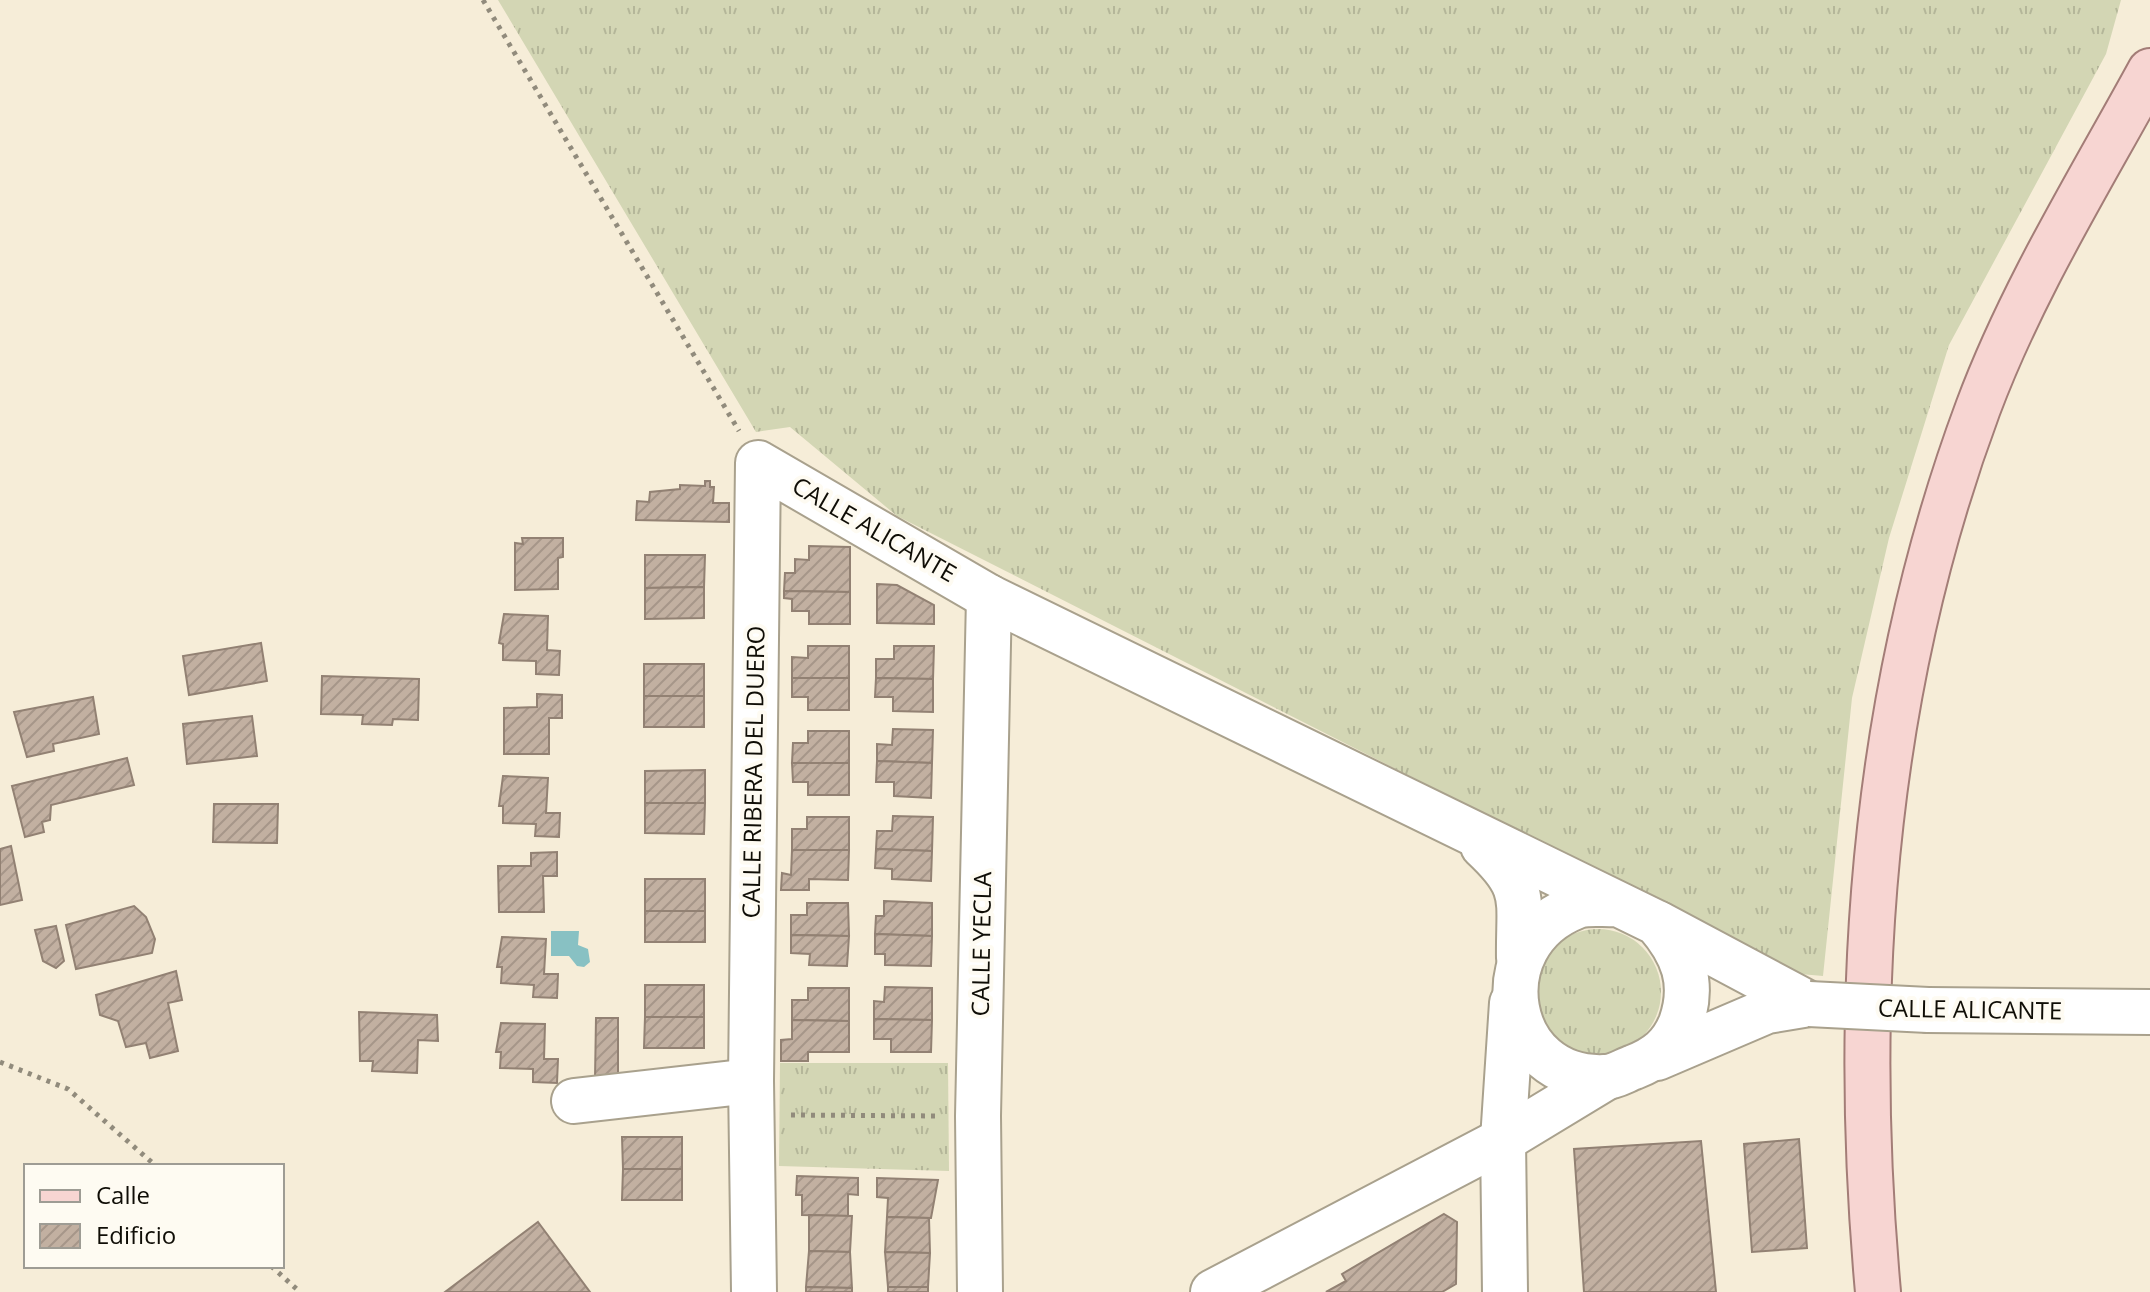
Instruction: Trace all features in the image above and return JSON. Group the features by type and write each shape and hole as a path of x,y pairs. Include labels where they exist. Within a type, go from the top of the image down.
{"main road":[{"path":"1878,1292 1867,1156 1865,1063 1878,843 1899,691 1932,543 1978,406 2023,303 2150,71"}],"street":[{"name":"CALLE ALICANTE","path":"758,463 989,597 1472,836 1617,904"},
{"name":"CALLE RIBERA DEL DUERO","path":"754,1292 752,1098 758,463"},
{"name":"CALLE YECLA","path":"980,1292 978,1116 989,597"},
{"name":"CALLE ALICANTE","path":"1472,836 1506,867 1518,886 1516,975"},
{"path":"1213,1292 1503,1140 1607,1077 1657,1058 1677,1035 1687,1006 1687,975 1677,946 1657,923 1617,904 1577,906 1542,925 1516,975 1503,1140 1505,1292"},
{"name":"CALLE ALICANTE","path":"1657,923 1809,1004"},
{"path":"1516,975 1521,1026 1541,1054 1572,1072 1607,1077"},
{"name":"CALLE ALICANTE","path":"1657,1058 1767,1011 1809,1004 1928,1010 2144,1014"},
{"path":"574,1101 752,1098"}],"path":[{"path":"483,0 758,463"},
{"path":"0,1062 68,1089 154,1164"},
{"path":"752,1098 978,1116"},
{"path":"273,1268 300,1292"}],"green space":[{"path":"498,0 2121,0 2106,54 1949,345 1889,538 1852,698 1823,976 1800,974 897,516 790,427 756,432"},
{"path":"1598,929 1622,933 1643,947 1657,968 1661,992 1657,1016 1643,1037 1622,1051 1598,1055 1574,1051 1553,1037 1539,1016 1535,992 1539,968 1553,947 1574,933"},
{"path":"780,1063 948,1063 949,1171 779,1166"}],"water":[{"path":"551,931 579,931 578,945 588,949 590,962 584,967 577,966 569,956 551,956"}],"building":[{"path":"705,481 710,481 710,487 714,487 713,503 729,503 729,522 636,520 637,501 649,502 650,492 680,489 680,485 705,486"},
{"path":"522,538 563,538 563,557 558,558 558,589 515,590 515,543 523,544"},
{"path":"809,546 850,547 850,592 784,591 785,573 795,573 795,559 809,560"},
{"path":"645,555 705,555 704,587 645,588"},
{"path":"877,584 897,585 934,605 934,624 877,623"},
{"path":"704,587 704,618 645,619 645,588"},
{"path":"784,591 850,592 850,624 809,624 809,611 792,611 792,599 784,598"},
{"path":"504,614 548,616 547,650 560,651 559,675 536,674 536,661 503,660 503,644 499,643"},
{"path":"261,643 267,681 189,695 183,656"},
{"path":"808,646 849,646 849,678 792,678 792,657 808,658"},
{"path":"894,646 934,646 933,679 876,678 876,659 894,659"},
{"path":"644,664 704,664 704,696 644,696"},
{"path":"322,676 419,679 418,720 393,719 392,725 362,724 363,715 321,714"},
{"path":"792,678 849,678 849,710 808,710 808,697 792,697"},
{"path":"876,678 933,679 933,712 893,711 893,697 875,697"},
{"path":"537,694 562,695 562,718 549,718 549,754 504,754 504,708 537,707"},
{"path":"644,696 704,696 704,727 644,727"},
{"path":"93,697 99,734 53,744 54,751 27,757 14,712"},
{"path":"252,716 257,756 187,764 183,724"},
{"path":"893,729 933,730 932,763 877,761 877,744 892,745"},
{"path":"808,731 849,731 849,763 792,763 793,743 808,743"},
{"path":"127,758 134,785 51,805 50,820 42,822 44,832 25,837 12,786"},
{"path":"877,761 932,763 931,798 894,796 894,782 876,782"},
{"path":"792,763 849,763 849,795 808,795 808,782 793,782"},
{"path":"705,770 705,803 645,803 645,771"},
{"path":"503,776 548,778 546,813 560,813 559,837 535,836 536,824 503,823 503,806 499,806"},
{"path":"645,803 705,803 704,834 645,833"},
{"path":"214,804 278,804 277,843 213,842"},
{"path":"893,816 933,817 932,851 876,849 877,831 892,831"},
{"path":"807,817 849,817 849,850 792,850 792,829 807,829"},
{"path":"11,846 22,900 0,905 0,849"},
{"path":"876,849 932,851 931,881 892,879 892,869 875,868"},
{"path":"792,850 849,850 848,880 809,879 809,890 781,890 782,873 791,875"},
{"path":"557,852 557,876 543,876 544,912 499,912 498,866 531,866 531,853"},
{"path":"645,879 705,879 705,911 645,911"},
{"path":"884,901 932,903 932,936 875,934 876,916 884,916"},
{"path":"807,903 848,903 849,936 791,935 791,915 807,915"},
{"path":"134,906 146,917 155,939 152,953 76,969 66,925"},
{"path":"645,911 705,911 705,942 645,942"},
{"path":"56,926 64,961 56,968 43,961 35,930"},
{"path":"875,934 932,936 931,966 885,965 885,954 875,954"},
{"path":"791,935 849,936 847,966 809,965 810,954 791,953"},
{"path":"502,937 546,939 544,974 558,974 557,998 533,997 534,985 501,983 502,967 497,967"},
{"path":"176,971 182,1000 168,1003 178,1051 150,1058 146,1043 126,1047 118,1021 100,1015 96,995"},
{"path":"645,985 704,985 704,1017 645,1017"},
{"path":"885,987 932,988 932,1020 874,1019 874,1001 884,1002"},
{"path":"808,988 849,988 849,1021 792,1020 792,1000 808,1000"},
{"path":"359,1012 437,1015 438,1041 418,1040 417,1073 372,1071 373,1061 360,1061"},
{"path":"645,1017 704,1017 704,1048 644,1048"},
{"path":"596,1018 618,1018 618,1076 595,1079"},
{"path":"874,1019 932,1020 931,1052 891,1052 891,1039 874,1039"},
{"path":"792,1020 849,1021 849,1052 808,1052 808,1061 781,1061 781,1040 792,1039"},
{"path":"501,1023 545,1024 544,1059 558,1059 557,1083 533,1082 533,1069 500,1068 501,1052 496,1052"},
{"path":"622,1137 682,1137 682,1169 623,1169"},
{"path":"1799,1139 1807,1248 1752,1252 1744,1144"},
{"path":"1701,1141 1716,1292 1584,1292 1574,1149"},
{"path":"623,1169 682,1169 682,1200 622,1200"},
{"path":"797,1176 858,1178 858,1195 848,1194 848,1216 802,1215 802,1195 796,1195"},
{"path":"877,1178 938,1180 931,1218 887,1217 888,1198 877,1197"},
{"path":"1444,1214 1457,1222 1456,1284 1442,1292 1326,1292 1346,1281 1342,1274"},
{"path":"809,1215 852,1216 850,1252 809,1251"},
{"path":"887,1217 929,1218 930,1253 885,1252"},
{"path":"538,1222 590,1292 445,1292"},
{"path":"809,1251 850,1252 852,1288 806,1287"},
{"path":"885,1252 930,1253 928,1287 888,1287"},
{"path":"806,1287 852,1288 852,1292 806,1292"},
{"path":"888,1287 928,1287 928,1292 888,1292"}]}
